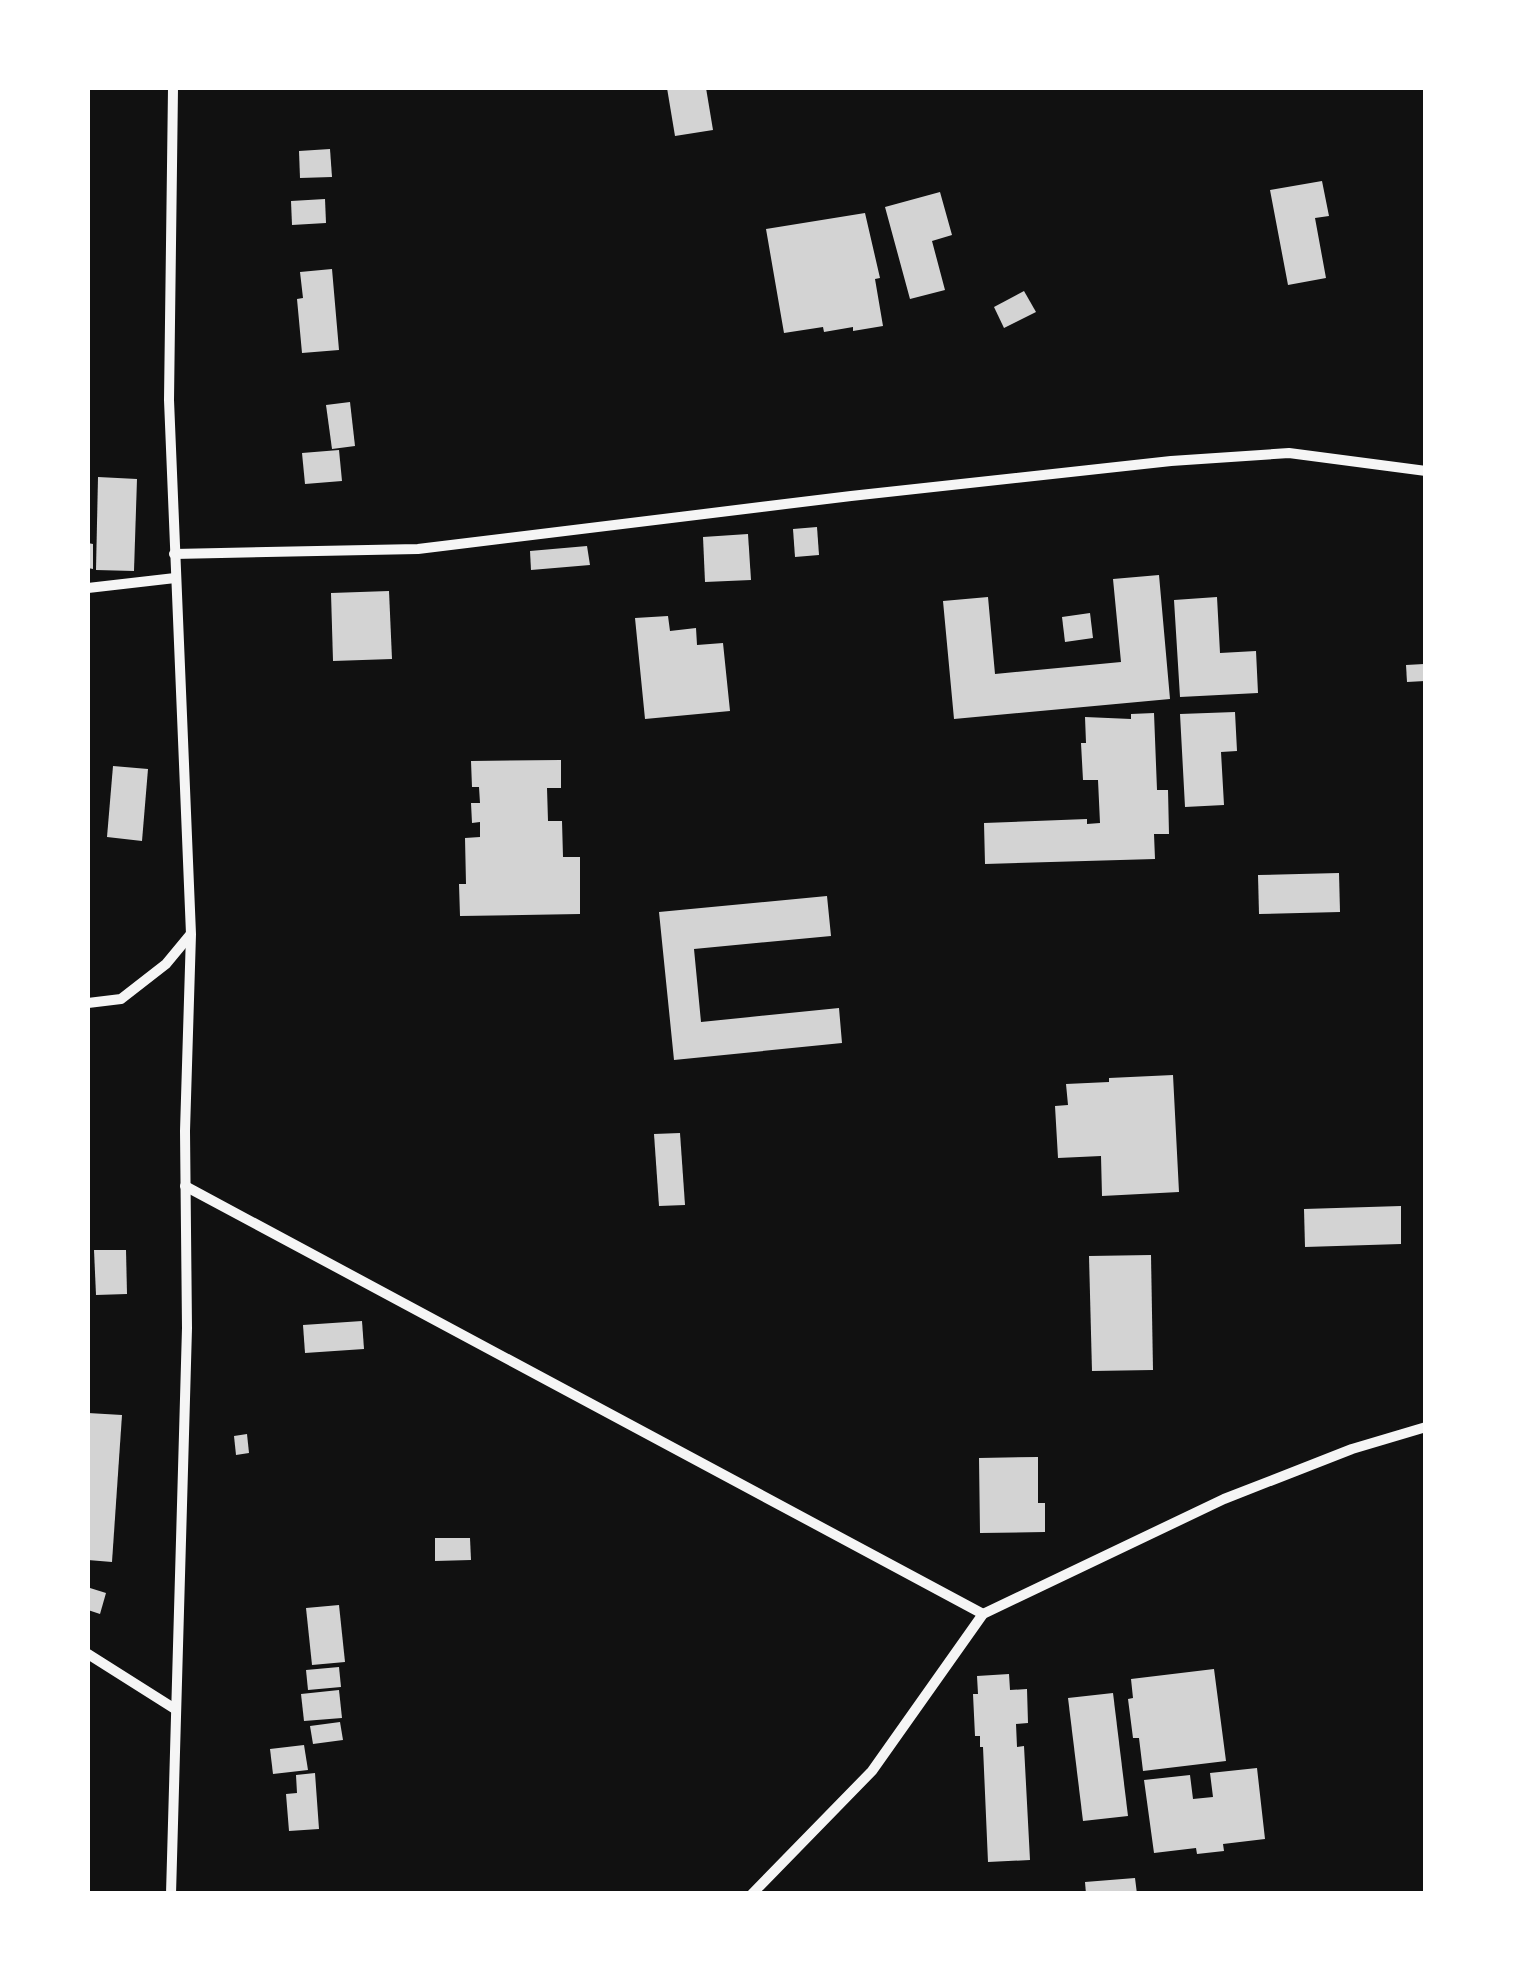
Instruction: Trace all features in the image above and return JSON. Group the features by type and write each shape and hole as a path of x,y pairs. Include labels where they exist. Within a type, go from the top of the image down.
{"street":[{"path":"170,1894 187,1328 185,1186 191,934 169,400 172,88"},
{"path":"174,554 418,549 850,496 1270,454 1289,453 1426,471"},
{"path":"88,588 175,578"},
{"path":"88,1003 121,999 166,964 191,934"},
{"path":"185,1186 983,1614"},
{"path":"752,1894 872,1771 983,1614 1224,1499 1352,1449 1426,1427"},
{"path":"88,1654 175,1709"}],"building":[{"path":"667,88 706,88 713,130 675,136"},
{"path":"330,149 332,177 300,178 299,151"},
{"path":"1322,181 1329,216 1315,218 1326,278 1288,285 1270,190"},
{"path":"940,192 952,235 932,241 945,290 910,299 885,207"},
{"path":"325,199 326,223 292,225 291,201"},
{"path":"865,213 880,278 875,279 883,326 824,332 823,327 784,333 766,229"},
{"path":"332,269 339,350 302,353 297,299 303,298 300,272"},
{"path":"1024,291 1036,312 1004,328 994,307"},
{"path":"350,402 355,446 332,449 326,405"},
{"path":"339,450 342,481 305,484 302,453"},
{"path":"98,477 137,479 134,571 96,570"},
{"path":"817,527 819,555 795,557 793,529"},
{"path":"748,534 751,580 705,582 703,537"},
{"path":"88,543 93,544 93,569 88,568"},
{"path":"587,546 590,565 531,570 530,551"},
{"path":"1159,575 1170,699 954,719 943,601 988,597 995,674 1121,662 1113,579"},
{"path":"389,591 392,659 333,661 331,593"},
{"path":"1217,597 1220,653 1256,651 1258,693 1180,697 1174,600"},
{"path":"1090,613 1093,638 1065,642 1062,617"},
{"path":"668,616 670,631 696,628 697,645 723,643 730,711 645,719 635,618"},
{"path":"1424,664 1425,681 1407,682 1406,665"},
{"path":"1235,712 1237,751 1221,752 1224,805 1185,807 1180,714"},
{"path":"1154,713 1157,790 1168,790 1169,834 1154,834 1155,859 985,864 984,823 1087,819 1087,824 1100,823 1098,780 1083,780 1081,743 1086,743 1085,717 1131,719 1131,714"},
{"path":"561,760 561,788 547,788 548,821 562,821 563,857 580,857 580,914 460,916 459,884 466,884 465,838 480,837 480,822 472,823 471,803 480,803 479,787 472,787 471,761"},
{"path":"113,766 148,769 142,841 107,837"},
{"path":"1339,873 1340,912 1259,914 1258,875"},
{"path":"827,896 831,936 694,949 701,1022 839,1008 842,1043 674,1060 659,912"},
{"path":"1173,1075 1179,1192 1102,1196 1101,1156 1058,1158 1055,1106 1068,1105 1066,1084"},
{"path":"680,1133 685,1205 659,1206 654,1134"},
{"path":"1401,1206 1401,1244 1305,1247 1304,1209"},
{"path":"94,1250 126,1250 127,1294 96,1295"},
{"path":"1151,1255 1153,1370 1092,1371 1089,1256"},
{"path":"362,1321 364,1349 305,1353 303,1325"},
{"path":"88,1413 122,1415 112,1562 88,1560"},
{"path":"247,1434 249,1453 236,1455 234,1436"},
{"path":"1038,1457 1038,1503 1045,1503 1045,1532 980,1533 979,1458"},
{"path":"435,1538 470,1538 471,1560 435,1561"},
{"path":"90,1588 106,1593 100,1614 88,1610"},
{"path":"339,1605 345,1662 312,1665 306,1608"},
{"path":"339,1667 341,1687 308,1690 306,1670"},
{"path":"1214,1669 1226,1761 1143,1771 1139,1738 1133,1738 1128,1699 1133,1698 1131,1679"},
{"path":"1009,1674 1010,1690 1027,1689 1028,1723 1016,1724 1017,1747 1024,1746 1030,1860 988,1862 983,1747 980,1736 975,1736 973,1694 978,1694 977,1676"},
{"path":"339,1690 342,1718 304,1721 301,1694"},
{"path":"1113,1693 1128,1816 1083,1821 1068,1698"},
{"path":"340,1722 343,1740 313,1744 310,1726"},
{"path":"304,1745 308,1770 273,1774 270,1749"},
{"path":"1257,1768 1265,1839 1223,1844 1224,1851 1197,1854 1196,1848 1154,1853 1144,1780 1190,1775 1193,1799 1213,1797 1210,1773"},
{"path":"315,1773 319,1829 289,1831 286,1794 297,1793 296,1775"},
{"path":"1135,1878 1137,1894 1086,1894 1085,1882"}]}
